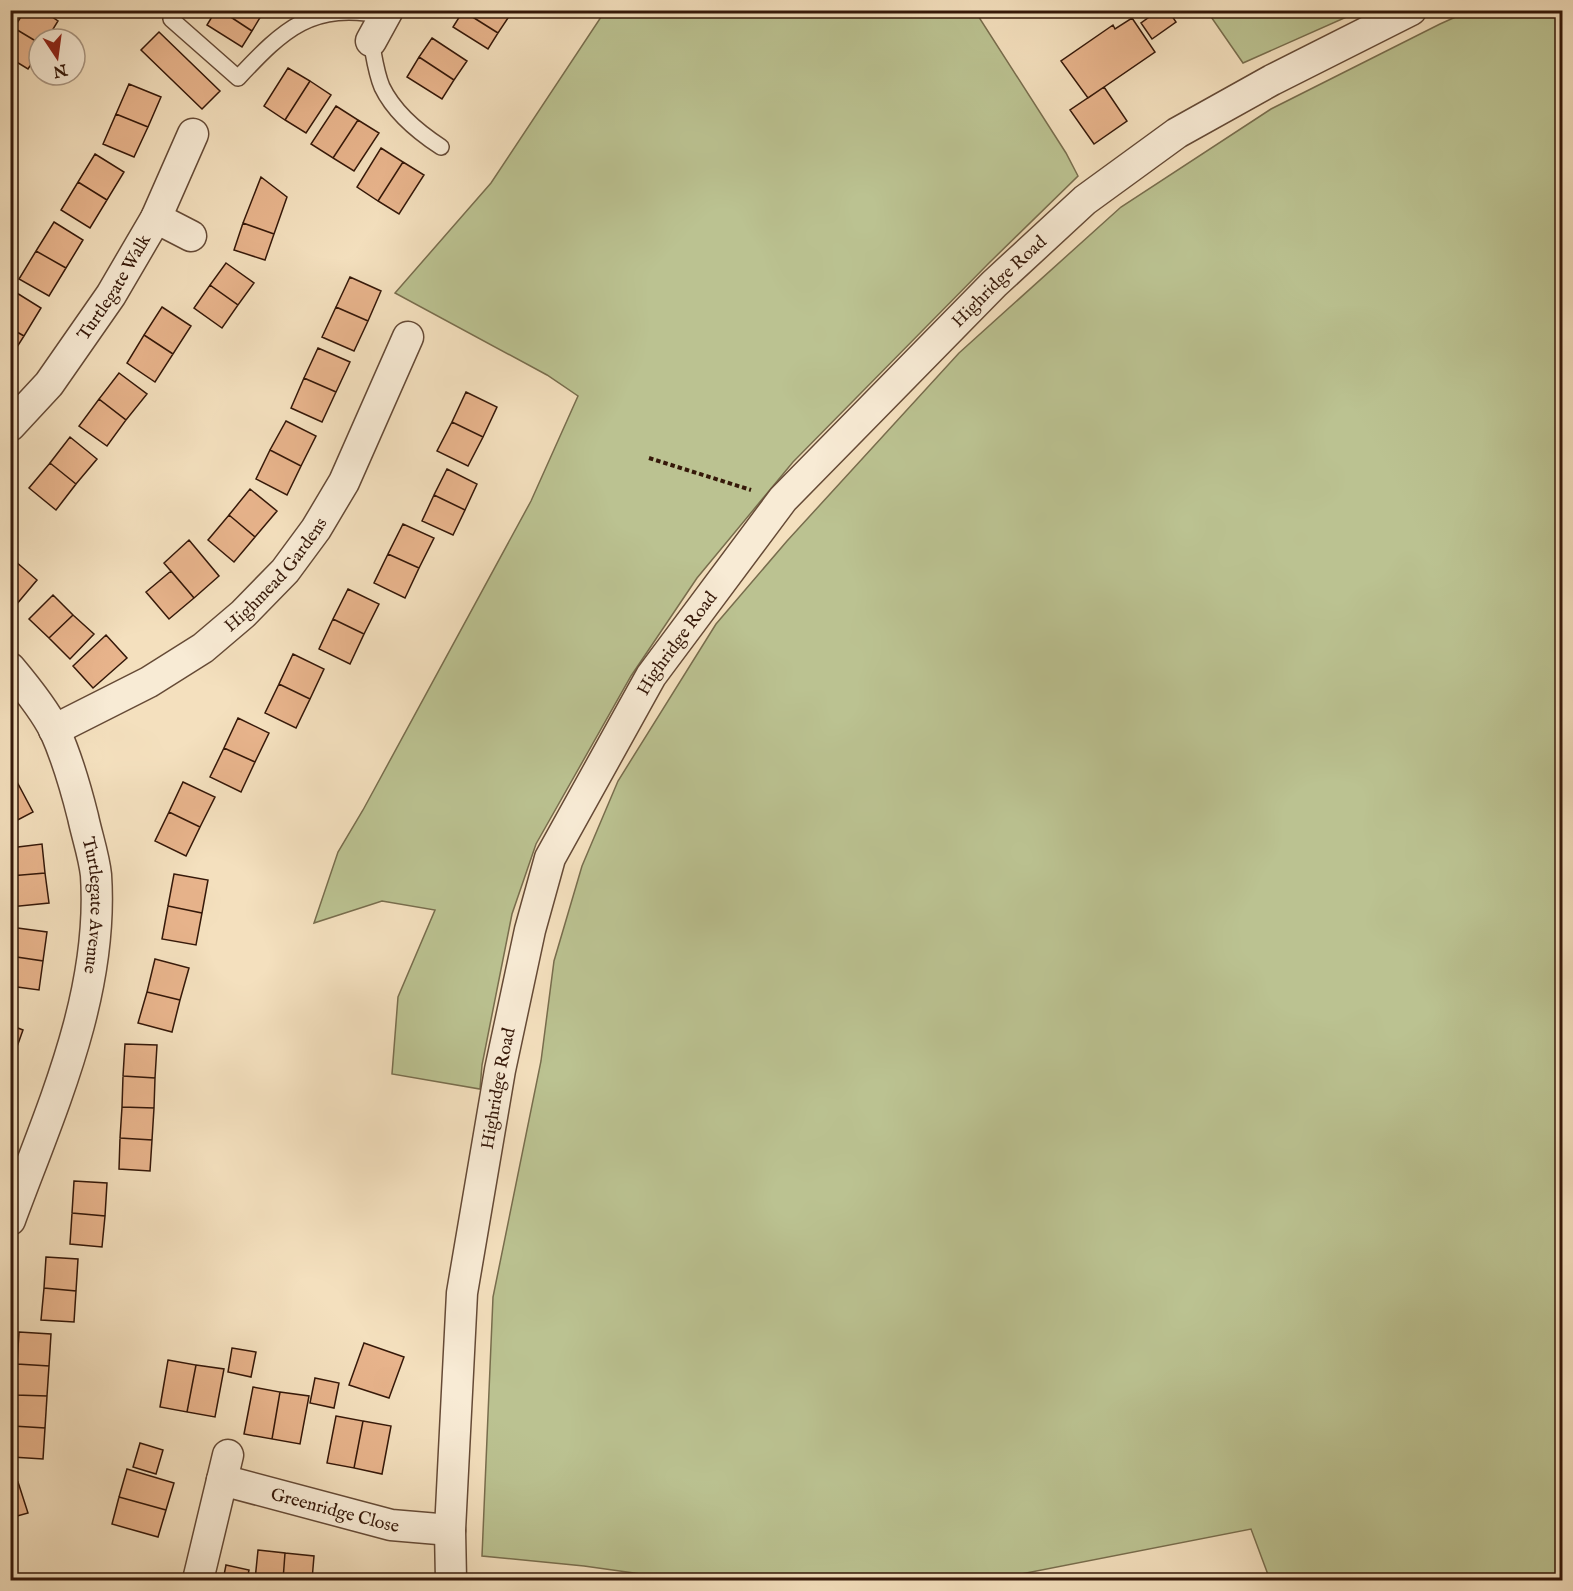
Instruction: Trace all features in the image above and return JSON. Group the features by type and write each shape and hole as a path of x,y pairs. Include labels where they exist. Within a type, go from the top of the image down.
{"street":[{"name":"Highridge Road","path":"451,1581 450,1530 462,1293 500,1070 530,930 550,858 651,676 783,500 994,284 1084,200 1177,133 1272,80 1411,10"},
{"name":"Turtlegate Walk","path":"10,426 49,384 111,296 156,218 193,134"},
{"path":"156,218 191,236"},
{"name":"Highmead Gardens","path":"54,730 149,682 203,648 243,614 285,571 316,529 344,482 408,337"},
{"name":"Turtlegate Avenue","path":"10,668 24,683 54,730 77,793 96,873 96,946 88,991 70,1055 10,1220"},
{"name":"Greenridge Close","path":"198,1581 225,1467 391,1525 450,1530"}],"lane":[{"path":"171,19 238,78 271,42 293,26 323,14 361,11 381,22 382,86 394,106 421,134 441,147"}],"path":[{"path":"649,458 783,500"}],"green space":[{"path":"1471,10 1562,11 1562,1580 1270,1580 1251,1529 990,1580 684,1580 584,1566 482,1556 493,1297 541,1061 554,961 582,866 618,781 716,624 787,541 959,353 1121,207 1271,109"},
{"path":"605,11 975,11 1066,153 1078,176 793,462 697,578 631,676 536,844 512,914 482,1065 480,1089 392,1074 398,997 435,910 382,901 314,923 338,852 531,501 578,396 547,375 395,293 491,183"},
{"path":"1207,11 1360,11 1243,63"}],"building":[{"path":"25,10 42,10 58,21 54,27 27,27 27,36 14,28"},
{"path":"216,10 220,10 252,31 242,47 207,25"},
{"path":"220,10 253,10 261,16 252,31"},
{"path":"253,10 265,10 261,16"},
{"path":"496,10 513,10 508,18"},
{"path":"496,10 508,18 498,33 463,11"},
{"path":"1159,10 1168,10 1176,22 1152,39 1141,23"},
{"path":"463,11 498,33 488,49 453,27"},
{"path":"1132,18 1155,52 1088,98 1061,61 1113,25 1115,29"},
{"path":"14,28 27,36 27,68 10,58 10,33"},
{"path":"159,32 220,91 202,109 141,50"},
{"path":"432,38 467,61 454,80 419,57"},
{"path":"419,57 454,80 442,99 407,77"},
{"path":"288,68 310,81 285,120 264,106"},
{"path":"310,81 331,95 306,133 285,120"},
{"path":"129,84 161,97 148,127 116,114"},
{"path":"1104,87 1127,121 1094,144 1070,110"},
{"path":"336,106 358,120 333,158 311,144"},
{"path":"116,114 148,127 134,157 103,144"},
{"path":"358,120 379,133 354,171 333,158"},
{"path":"381,148 403,162 378,201 357,187"},
{"path":"95,154 124,172 107,200 78,182"},
{"path":"403,162 424,175 399,214 378,201"},
{"path":"261,177 287,197 274,234 243,223"},
{"path":"78,182 107,200 90,228 61,210"},
{"path":"54,222 83,240 66,268 36,251"},
{"path":"243,223 274,234 265,260 234,250"},
{"path":"36,251 66,268 49,296 19,279"},
{"path":"226,263 254,283 238,305 210,285"},
{"path":"350,277 381,291 368,321 336,307"},
{"path":"210,285 238,305 222,328 194,308"},
{"path":"12,290 41,308 24,336 10,328"},
{"path":"162,307 191,326 173,354 144,335"},
{"path":"336,307 368,321 354,351 322,337"},
{"path":"10,328 24,336 10,358"},
{"path":"144,335 173,354 155,382 127,363"},
{"path":"318,348 350,362 336,392 304,378"},
{"path":"119,373 147,394 126,420 99,399"},
{"path":"304,378 336,392 322,422 291,408"},
{"path":"466,392 497,407 483,437 452,422"},
{"path":"99,399 126,420 107,446 79,426"},
{"path":"286,421 316,436 301,466 270,450"},
{"path":"452,422 483,437 468,466 437,451"},
{"path":"70,437 97,459 76,484 50,463"},
{"path":"270,450 301,466 287,495 256,479"},
{"path":"50,463 76,484 56,510 29,488"},
{"path":"447,469 477,484 465,510 434,495"},
{"path":"250,489 277,511 255,537 229,515"},
{"path":"434,495 465,510 453,535 422,521"},
{"path":"229,515 255,537 234,562 208,540"},
{"path":"403,524 434,538 419,568 388,554"},
{"path":"189,540 219,576 194,598 164,563"},
{"path":"388,554 419,568 405,598 374,583"},
{"path":"15,561 37,580 16,605 10,601 10,567"},
{"path":"171,571 194,598 169,619 146,592"},
{"path":"348,589 379,604 364,634 333,619"},
{"path":"53,595 73,615 49,638 29,619"},
{"path":"73,615 94,634 70,659 49,638"},
{"path":"333,619 364,634 350,664 319,649"},
{"path":"106,635 127,658 93,688 73,666"},
{"path":"293,654 324,669 310,699 279,684"},
{"path":"279,684 310,699 296,728 265,713"},
{"path":"238,718 269,733 255,762 224,748"},
{"path":"224,748 255,762 241,792 210,777"},
{"path":"10,769 16,780 10,783"},
{"path":"16,780 33,812 10,824 10,783"},
{"path":"183,782 215,797 200,827 169,812"},
{"path":"169,812 200,827 186,856 155,841"},
{"path":"42,844 45,873 10,876 10,848"},
{"path":"45,873 49,903 10,907 10,876"},
{"path":"174,874 208,880 202,913 168,906"},
{"path":"168,906 202,913 196,945 162,939"},
{"path":"10,927 47,932 43,961 10,956"},
{"path":"10,956 43,961 39,990 10,986"},
{"path":"155,959 189,968 180,1000 147,992"},
{"path":"147,992 180,1000 172,1032 138,1023"},
{"path":"10,1025 23,1030 14,1055 10,1054"},
{"path":"125,1044 157,1045 155,1078 123,1076"},
{"path":"123,1076 155,1078 154,1108 122,1107"},
{"path":"122,1107 154,1108 152,1140 120,1138"},
{"path":"120,1138 152,1140 150,1171 119,1169"},
{"path":"74,1181 107,1183 105,1216 72,1213"},
{"path":"72,1213 105,1216 102,1247 70,1244"},
{"path":"46,1257 78,1259 76,1291 44,1288"},
{"path":"44,1288 76,1291 74,1322 41,1320"},
{"path":"19,1332 51,1334 49,1366 17,1364"},
{"path":"364,1343 404,1357 389,1398 349,1385"},
{"path":"232,1348 256,1352 251,1377 228,1372"},
{"path":"168,1360 196,1365 187,1412 160,1407"},
{"path":"17,1364 49,1366 47,1396 15,1395"},
{"path":"196,1365 224,1369 215,1417 187,1412"},
{"path":"315,1378 339,1383 334,1408 310,1403"},
{"path":"253,1387 280,1392 272,1439 244,1434"},
{"path":"280,1392 309,1396 300,1444 272,1439"},
{"path":"15,1395 47,1396 45,1428 13,1426"},
{"path":"336,1416 363,1421 354,1468 327,1463"},
{"path":"363,1421 391,1426 382,1474 354,1468"},
{"path":"13,1426 45,1428 43,1459 12,1457"},
{"path":"140,1443 163,1450 156,1474 133,1467"},
{"path":"127,1469 174,1483 166,1510 119,1497"},
{"path":"18,1482 28,1513 10,1518 10,1484"},
{"path":"119,1497 166,1510 158,1537 112,1524"},
{"path":"258,1550 285,1553 283,1580 255,1580"},
{"path":"285,1553 314,1556 312,1580 283,1580"},
{"path":"226,1565 249,1570 247,1580 223,1580"},
{"path":"344,1575 371,1578 371,1580 343,1580"}]}
